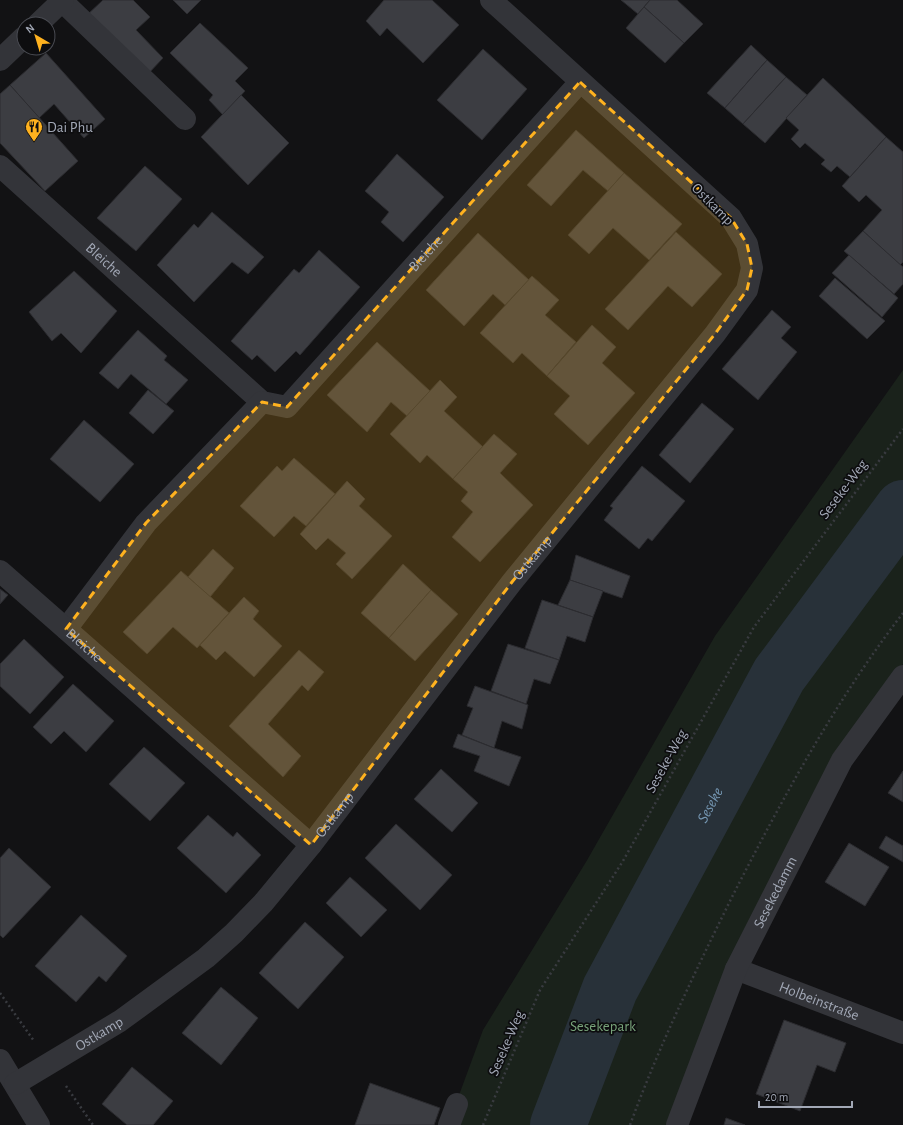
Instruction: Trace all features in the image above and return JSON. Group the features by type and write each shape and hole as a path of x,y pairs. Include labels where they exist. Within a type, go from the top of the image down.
{"street":[{"path":"46,16 63,0 185,119"},
{"name":"Ostkamp","path":"15,1084 120,1021 206,958 234,933 264,902 311,845 512,582 715,334 747,290 752,268 748,244 731,218 491,0"},
{"path":"0,60 16,45"},
{"name":"Bleiche","path":"0,166 262,402 287,407 580,82"},
{"name":"Bleiche","path":"262,402 146,523 66,629 311,845"},
{"path":"0,570 66,629"},
{"name":"Sesekedamm","path":"677,1125 736,969 842,760 903,676"},
{"name":"Holbeinstraße","path":"736,969 903,1033"},
{"path":"0,1060 39,1125"},
{"path":"449,1125 457,1104"}],"path":[{"name":"Seseke-Weg","path":"483,1125 540,990 623,861 754,627 903,429"},
{"path":"630,1125 649,1072 672,1018 751,859 800,771 854,682 903,613"}],"highlighted area":[{"path":"580,82 731,218 747,244 752,268 747,290 715,334 512,582 311,845 66,629 146,523 262,402 287,407"}],"green space":[{"name":"Sesekepark","path":"903,370 903,664 840,752 671,1125 448,1125 483,1030 586,862 715,636"}],"building":[{"path":"103,0 133,0 150,17 136,30 163,58 147,75 86,16"},
{"path":"173,0 201,0 187,14"},
{"path":"384,0 432,0 459,25 423,63 387,28 380,36 366,21"},
{"path":"621,0 650,0 638,14"},
{"path":"650,0 677,0 703,24 684,43 644,7"},
{"path":"644,7 684,43 665,63 626,28"},
{"path":"200,23 248,68 235,81 245,91 223,115 209,100 213,95 170,53"},
{"path":"751,45 767,60 725,108 707,93"},
{"path":"483,49 527,89 482,140 437,100"},
{"path":"43,56 49,56 105,119 84,138 54,104 39,118 10,85"},
{"path":"767,60 786,77 743,124 725,108"},
{"path":"786,77 807,95 765,143 743,124"},
{"path":"823,78 886,137 850,177 837,166 831,172 821,164 825,160 805,143 800,148 791,139 799,130 786,118"},
{"path":"10,85 78,161 45,191 0,143 0,94"},
{"path":"241,95 289,143 248,185 201,137"},
{"path":"576,130 624,173 608,191 583,170 551,206 527,185"},
{"path":"886,137 903,152 903,262 900,265 863,231 882,210 866,195 859,202 842,186"},
{"path":"397,154 444,197 403,242 381,222 389,212 365,191"},
{"path":"145,166 182,199 136,251 97,218"},
{"path":"624,173 682,224 649,260 613,228 589,254 568,235"},
{"path":"212,212 264,257 248,274 232,262 194,302 157,265 194,224 198,228"},
{"path":"863,231 903,267 903,284 894,294 844,251"},
{"path":"676,232 722,274 692,307 668,286 628,330 605,309"},
{"path":"478,233 529,280 505,305 493,294 464,326 426,290"},
{"path":"319,250 360,287 300,355 296,351 275,372 257,355 252,360 231,341 294,269 299,273"},
{"path":"849,255 898,298 882,317 832,273"},
{"path":"74,271 117,311 81,353 61,333 52,341 29,312"},
{"path":"532,276 559,300 545,315 576,342 547,376 522,353 513,363 480,333"},
{"path":"835,278 885,321 867,339 819,296"},
{"path":"772,310 791,327 781,338 797,352 758,400 722,369"},
{"path":"592,325 616,347 602,363 635,393 588,445 554,414 570,396 547,376"},
{"path":"138,330 167,356 164,360 188,380 166,404 131,374 118,389 99,373"},
{"path":"377,342 430,391 407,416 391,402 367,432 327,395"},
{"path":"440,380 457,397 444,411 483,447 453,479 427,455 420,463 390,434"},
{"path":"148,390 174,411 153,434 129,413"},
{"path":"702,403 734,429 690,483 659,455"},
{"path":"84,420 134,464 100,502 50,459"},
{"path":"494,434 517,454 500,473 533,505 480,562 452,537 473,512 461,501 468,492 453,479"},
{"path":"294,458 335,494 306,526 294,516 274,537 240,506 277,466 282,471"},
{"path":"642,466 685,501 652,541 648,538 639,549 604,520 613,508 610,506"},
{"path":"347,481 365,499 359,506 392,536 352,579 336,564 346,553 328,538 316,550 300,534"},
{"path":"213,549 234,568 210,597 188,577"},
{"path":"576,555 630,576 622,598 570,580"},
{"path":"403,564 431,590 389,638 361,613"},
{"path":"181,571 229,613 197,648 173,627 147,654 123,632"},
{"path":"570,580 603,591 593,617 558,605"},
{"path":"0,589 8,595 0,604"},
{"path":"431,590 458,614 415,661 389,638"},
{"path":"244,597 259,611 253,619 282,646 254,677 225,651 216,660 200,645"},
{"path":"542,600 593,617 585,642 567,636 559,660 525,648"},
{"path":"24,639 64,677 30,714 0,686 0,664"},
{"path":"508,644 559,660 550,684 534,679 526,704 491,691"},
{"path":"299,650 324,672 308,691 302,685 268,724 301,756 283,777 229,726"},
{"path":"73,684 114,721 86,752 64,731 51,744 33,727"},
{"path":"475,686 528,705 522,729 502,721 494,748 462,735 473,708 467,706"},
{"path":"458,734 521,757 509,786 474,771 480,756 453,747"},
{"path":"144,747 185,783 150,821 109,784"},
{"path":"441,769 478,803 452,832 414,799"},
{"path":"903,771 903,802 888,793"},
{"path":"208,815 233,837 237,832 261,855 226,893 177,848"},
{"path":"396,824 452,875 420,910 365,858"},
{"path":"886,836 903,846 903,862 879,848"},
{"path":"849,843 889,867 865,906 825,882"},
{"path":"9,848 51,887 3,938 0,935 0,858"},
{"path":"350,877 387,910 361,937 326,903"},
{"path":"81,915 127,956 106,982 99,976 76,1002 35,966"},
{"path":"305,922 344,957 298,1009 259,973"},
{"path":"221,987 258,1018 221,1065 182,1033"},
{"path":"784,1020 846,1043 835,1072 817,1065 800,1111 756,1094"},
{"path":"132,1067 173,1101 153,1125 127,1125 102,1104"},
{"path":"370,1083 440,1108 434,1125 355,1125"},
{"path":"726,1118 745,1125 724,1125"}],"waterway":[{"name":"Seseke","path":"558,1125 610,989 779,675 903,508"}],"place":[{"name":"Dai Phu","path":"34,142"}]}
